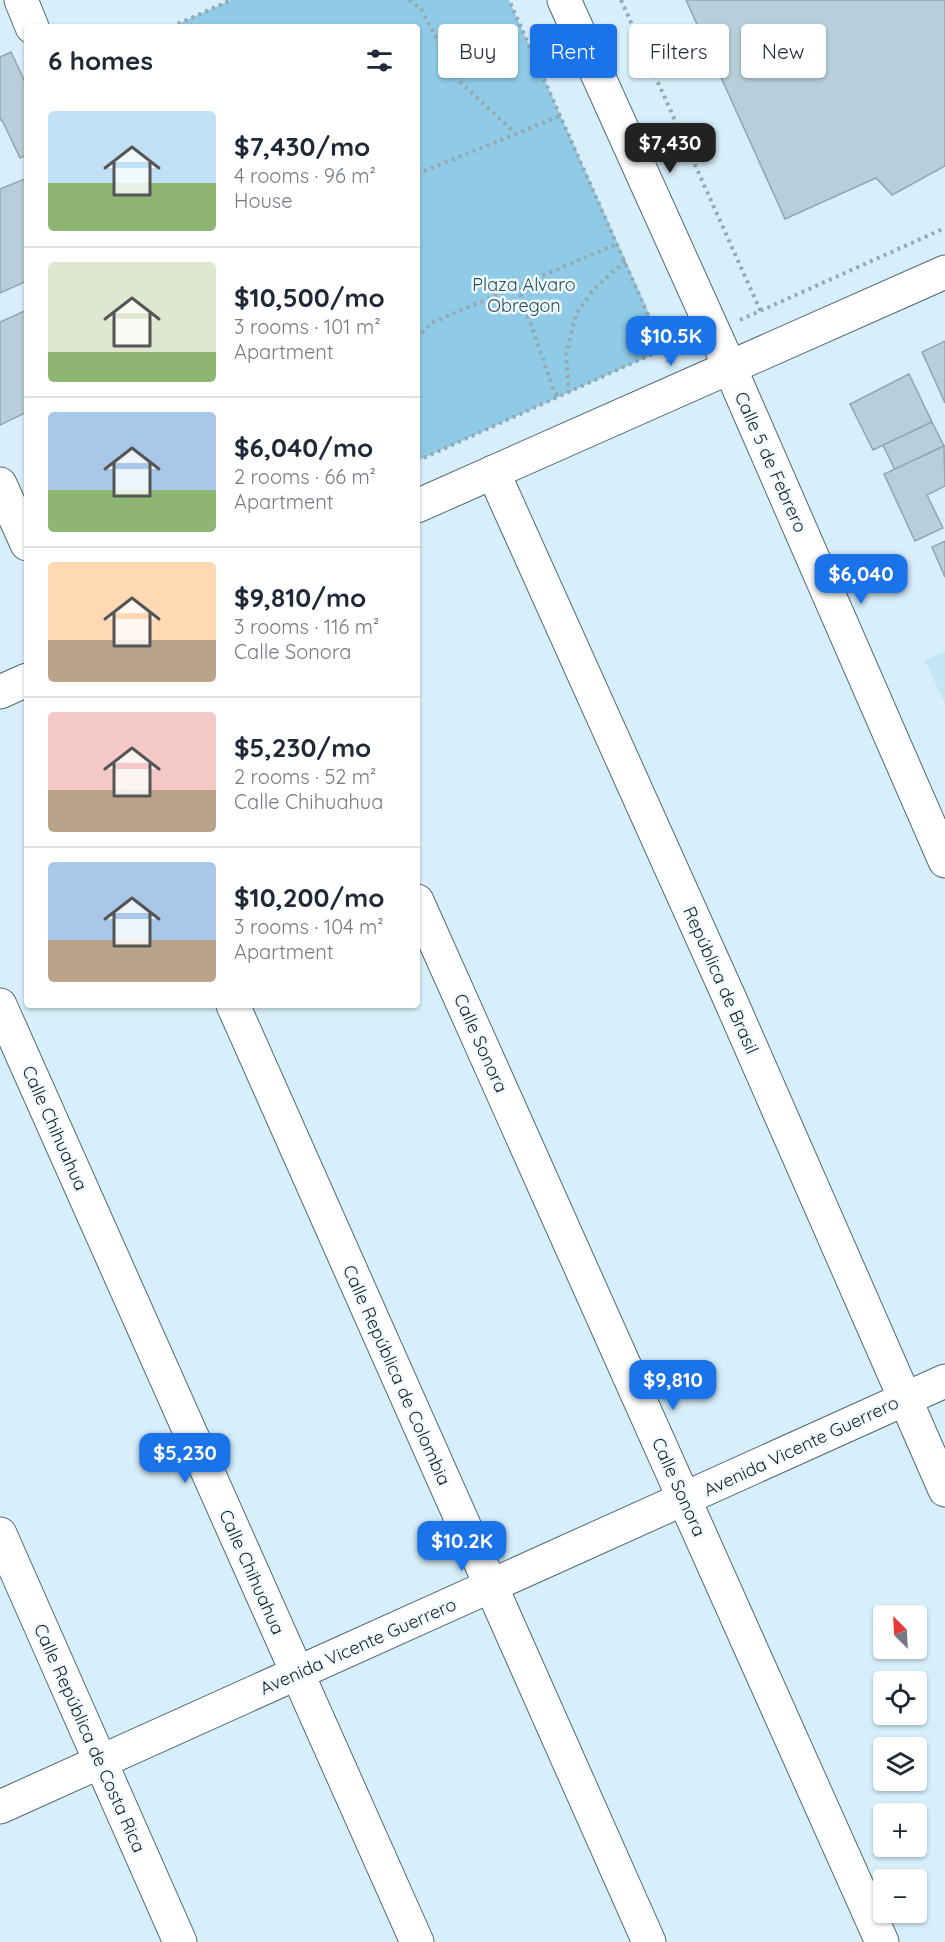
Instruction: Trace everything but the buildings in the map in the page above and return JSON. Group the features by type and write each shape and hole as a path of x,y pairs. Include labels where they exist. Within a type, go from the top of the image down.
{"street":[{"path":"21,0 31,24"},
{"name":"Calle 5 de Febrero","path":"564,0 730,368 945,861"},
{"path":"420,505 945,272"},
{"name":"República de Brasil","path":"493,472 729,997 945,1490"},
{"path":"0,483 24,537"},
{"path":"0,692 24,681"},
{"name":"Calle Sonora","path":"420,908 882,1942"},
{"name":"Calle Chihuahua","path":"0,1005 417,1942"},
{"name":"Calle República de Colombia","path":"234,1008 649,1942"},
{"name":"Avenida Vicente Guerrero","path":"0,1807 945,1381"},
{"name":"Calle República de Costa Rica","path":"0,1534 180,1942"}],"path":[{"path":"178,24 231,0"},
{"path":"409,0 421,9 458,80 516,135"},
{"path":"420,460 663,349 509,0"},
{"path":"621,0 761,312 945,228"},
{"path":"420,173 560,116"},
{"path":"420,336 431,323 617,244"},
{"path":"569,393 566,355 576,314 594,289 625,261"},
{"path":"518,286 558,398"}],"shaded area":[{"path":"945,651 945,704 925,660"}],"green space":[{"name":"Plaza Alvaro Obregon","path":"231,0 509,0 530,47 530,78 544,78 665,349 420,460 420,24 178,24"}]}
